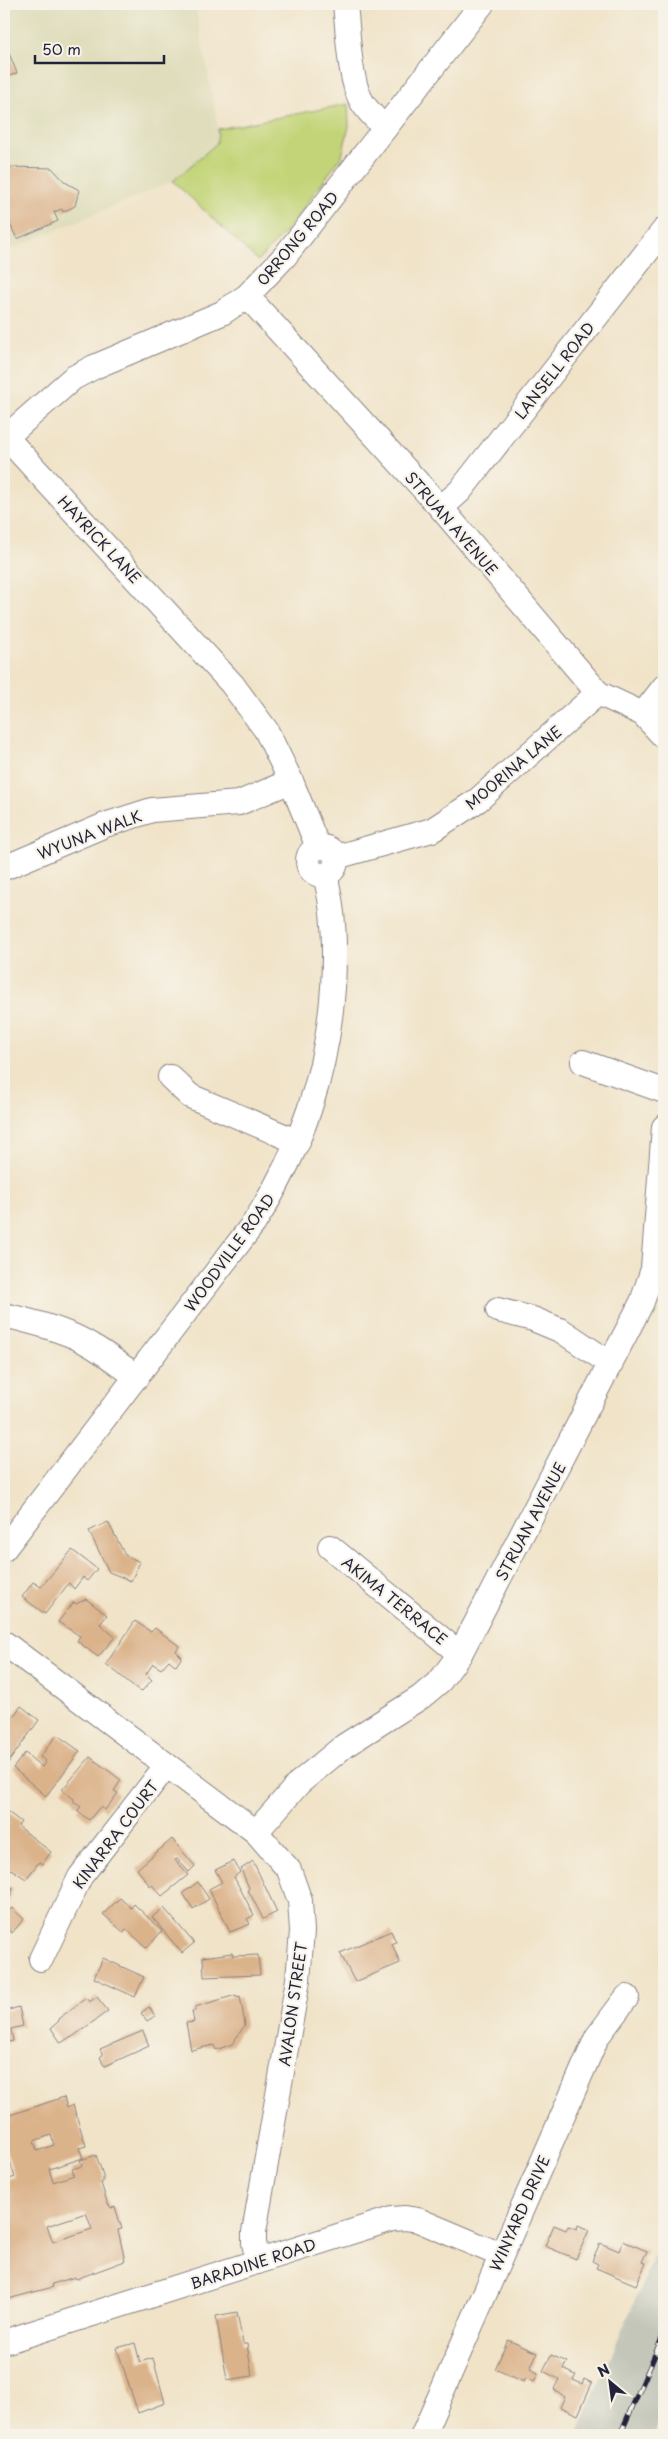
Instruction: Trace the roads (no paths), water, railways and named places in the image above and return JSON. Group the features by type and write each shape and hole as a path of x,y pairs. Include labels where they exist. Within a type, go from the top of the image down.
{"street":[{"path":"345,4 354,80 359,94 371,115 385,128"},
{"name":"ORRONG ROAD","path":"5,436 73,378 222,314 247,296 279,263 482,4"},
{"name":"LANSELL ROAD","path":"441,508 460,491 664,230"},
{"name":"STRUAN AVENUE","path":"247,296 441,508 598,693 643,714 664,738"},
{"name":"HAYRICK LANE","path":"5,436 196,643"},
{"name":"WOODVILLE ROAD","path":"4,1550 254,1223 298,1142 320,1077 327,1044 335,937 326,859 266,730 232,684 196,643"},
{"path":"643,714 664,687"},
{"name":"MOORINA LANE","path":"326,859 432,830 478,800 598,693"},
{"name":"WYUNA WALK","path":"4,868 105,825 152,810 239,803 291,781"},
{"path":"583,1062 664,1092"},
{"path":"170,1077 190,1096 298,1142"},
{"name":"STRUAN AVENUE","path":"256,1832 299,1783 344,1746 421,1697 440,1681 460,1654 642,1302 653,1269 664,1127"},
{"path":"498,1310 533,1319 562,1331 611,1364"},
{"path":"4,1315 72,1335 99,1350 137,1376"},
{"name":"AKIMA TERRACE","path":"330,1547 460,1654"},
{"name":"AVALON STREET","path":"4,1642 256,1832 289,1870 300,1901 302,1932 298,1980 254,2232 258,2262"},
{"name":"KINARRA COURT","path":"41,1959 80,1877 166,1766"},
{"name":"WINYARD DRIVE","path":"422,2435 597,2036 626,1997"},
{"name":"BARADINE ROAD","path":"4,2342 392,2219 418,2220 501,2255"}],"railway":[{"path":"620,2435 664,2334"}]}
